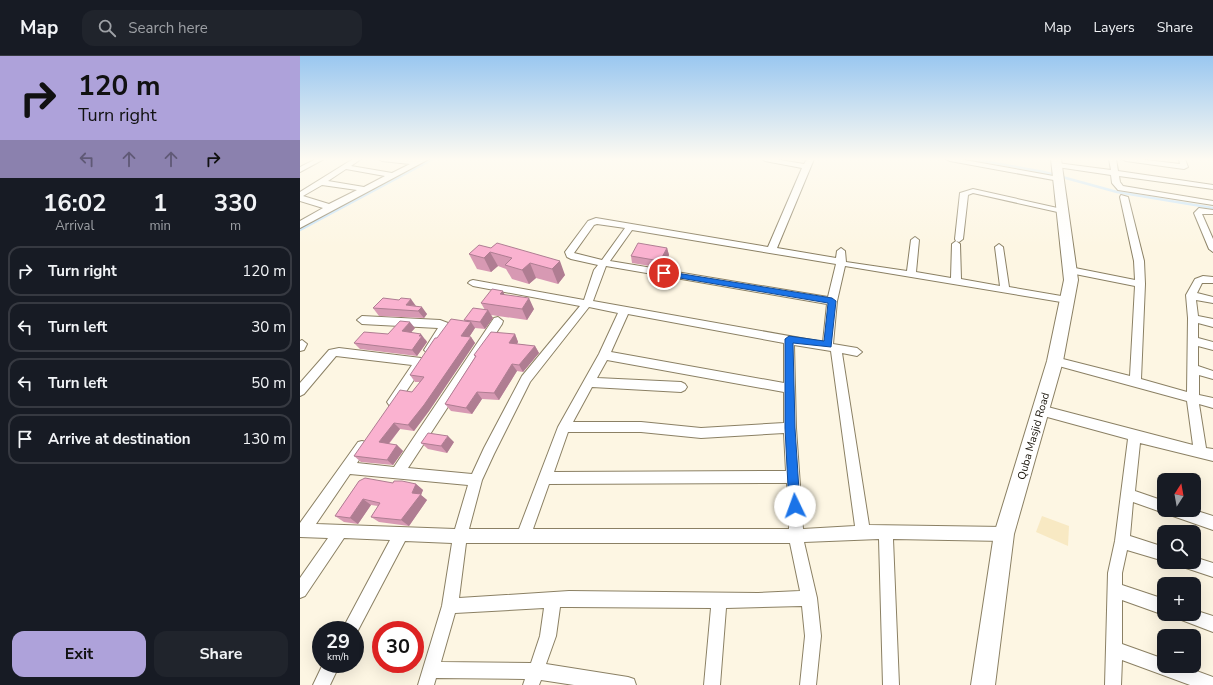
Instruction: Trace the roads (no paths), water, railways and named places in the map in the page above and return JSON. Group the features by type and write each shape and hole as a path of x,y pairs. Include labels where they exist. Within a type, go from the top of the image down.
{"street":[{"path":"300,195 310,188"},
{"path":"360,188 364,189"},
{"path":"771,251 798,188"},
{"name":"Quba Masjid Road","path":"982,685 1004,534 1055,360 1071,280 1060,188"},
{"path":"1123,188 1213,203"},
{"path":"300,225 364,189"},
{"path":"956,282 958,242 964,192 973,191 1062,211"},
{"path":"1124,197 1139,261 1140,284 1135,382"},
{"path":"300,198 330,207"},
{"path":"1213,212 1202,210 1198,213 1213,249"},
{"path":"832,301 603,263 574,257 570,255 569,252 593,221 1067,300"},
{"path":"624,685 534,678 428,678 450,606 460,536 476,480 488,452 526,379 588,302 603,263 630,227"},
{"path":"911,274 915,240"},
{"path":"999,247 1005,290"},
{"path":"841,251 844,263 832,301 832,346 863,532"},
{"path":"1070,270 1140,284"},
{"path":"1200,452 1193,399 1193,318 1191,295 1198,280 1213,280"},
{"path":"473,283 588,302 832,346 857,352"},
{"path":"1191,295 1213,300"},
{"path":"524,535 564,427 604,354 625,309"},
{"path":"1193,318 1213,323"},
{"path":"362,320 440,324 444,326 386,412"},
{"path":"397,473 498,321"},
{"path":"789,339 790,428 796,536 809,598 813,636 808,685"},
{"path":"1193,341 1213,346"},
{"path":"300,391 333,353 339,352 421,362"},
{"path":"604,354 790,389"},
{"path":"1055,360 1193,399 1213,403"},
{"path":"1193,370 1213,375"},
{"path":"588,382 680,387"},
{"path":"1040,410 1135,436 1213,455"},
{"path":"564,427 641,427 701,434 790,428"},
{"path":"1113,685 1115,573 1122,541 1135,436"},
{"path":"302,530 368,437"},
{"path":"346,468 476,480"},
{"path":"544,478 793,477"},
{"path":"1127,494 1157,504"},
{"path":"1195,517 1213,523"},
{"path":"302,530 460,536 796,536 863,532 1004,534"},
{"path":"300,590 340,532"},
{"path":"886,532 891,685"},
{"path":"355,621 401,534"},
{"path":"1122,541 1157,552"},
{"path":"1201,566 1213,570"},
{"path":"1115,590 1157,605"},
{"path":"450,606 553,600 758,601 809,598"},
{"path":"534,678 548,636 553,600"},
{"path":"712,685 719,601"},
{"path":"1201,620 1213,624"},
{"path":"1114,649 1213,685"},
{"path":"320,685 327,673"}],"waterway":[{"path":"300,230 378,188"},
{"path":"1104,188 1117,192 1213,208"}]}
